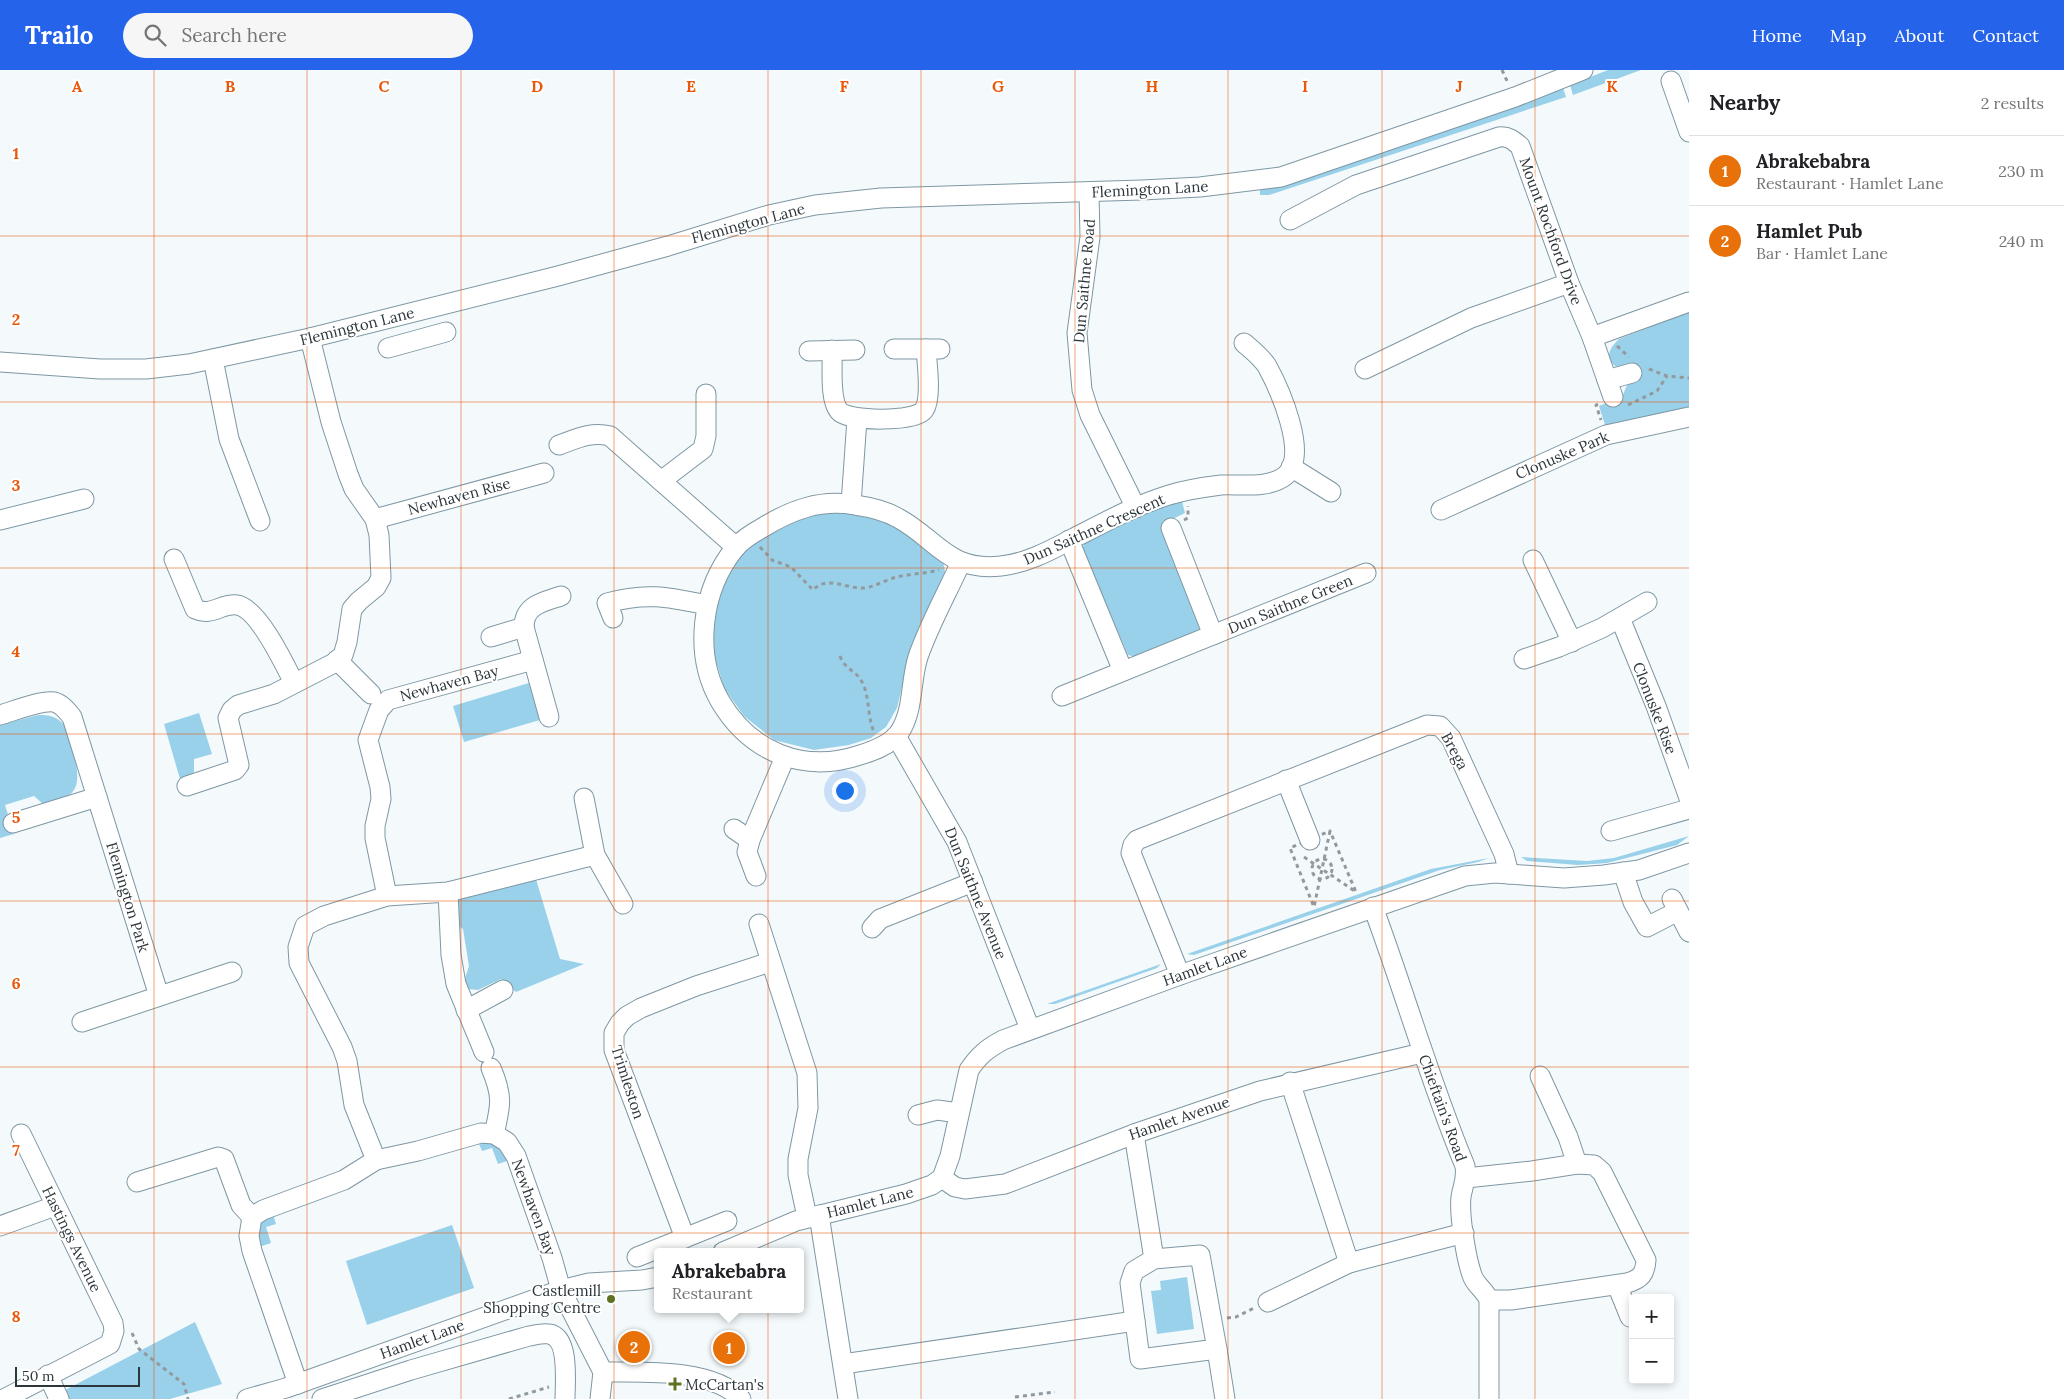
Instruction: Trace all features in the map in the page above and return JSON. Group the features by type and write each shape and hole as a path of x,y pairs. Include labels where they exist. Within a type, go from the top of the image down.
{"street":[{"name":"Flemington Lane","path":"0,362 100,369 146,369 213,358 310,338 558,276 668,246 769,215 816,205 881,198 1200,187 1282,177 1515,97 1583,70"},
{"path":"1671,81 1689,132"},
{"name":"Mount Rochford Drive","path":"1290,220 1356,185 1499,137 1514,140 1520,146 1569,283 1592,336 1613,399"},
{"name":"Dun Saithne Road","path":"1089,192 1090,237 1077,333 1081,381 1090,415 1136,508"},
{"path":"1365,369 1471,318 1569,283"},
{"path":"1592,336 1689,302"},
{"path":"410,313 416,340"},
{"path":"388,348 446,332"},
{"path":"188,786 235,770 239,765 228,718 232,710 238,705 274,694 343,655 352,609 376,587 381,578 379,535 375,519 354,490 348,474 331,422 310,338"},
{"path":"1244,343 1266,364 1282,397 1293,437 1294,458 1291,467 1331,492"},
{"path":"832,350 833,389 838,410 843,415 857,419 916,416 922,413 926,405 933,349 894,349"},
{"path":"810,351 854,350"},
{"path":"213,358 229,439 260,521"},
{"path":"1613,399 1632,373"},
{"path":"661,481 702,449 706,436 706,394"},
{"name":"Clonuske Park","path":"1441,510 1606,435 1689,417"},
{"path":"851,504 857,419"},
{"path":"559,446 588,435 600,434 610,436 661,481 743,542"},
{"name":"Dun Saithne Crescent","path":"889,741 852,758 827,762 803,762 758,743 743,731 729,715 718,697 710,674 705,648 707,605 718,577 743,542 786,513 807,506 851,504 896,516 914,528 937,548 958,561 998,567 1034,558 1136,508 1170,494 1221,485 1273,482 1286,475 1291,467"},
{"name":"Newhaven Rise","path":"375,519 544,473"},
{"path":"0,520 84,499"},
{"name":"Dun Saithne Green","path":"1172,528 1213,635"},
{"path":"1069,540 1123,671"},
{"path":"174,559 195,610 202,613 237,605 244,608 272,639 294,683"},
{"path":"1533,560 1572,642"},
{"path":"889,741 908,715 918,658 958,561"},
{"name":"Dun Saithne Green","path":"1062,696 1366,573"},
{"path":"550,717 524,627 524,618 530,609 537,604 561,596"},
{"path":"613,618 608,603 627,598 662,596 707,605"},
{"path":"1524,659 1572,642 1602,628 1647,602"},
{"name":"Clonuske Rise","path":"1620,618 1656,706 1689,798"},
{"path":"491,637 524,627"},
{"path":"337,660 371,694"},
{"name":"Newhaven Bay","path":"387,896 375,838 375,826 381,799 380,787 368,740 379,710 388,700 533,660"},
{"name":"Flemington Park","path":"0,715 46,702 55,702 64,706 72,717 159,996"},
{"name":"Brega","path":"1180,975 1131,853 1133,844 1144,835 1427,725 1440,726 1451,738 1504,854 1509,874"},
{"name":"Dun Saithne Avenue","path":"889,741 948,824 973,882 1030,1030"},
{"path":"756,876 747,852 750,840 785,756"},
{"path":"1286,780 1310,840"},
{"path":"13,823 97,797"},
{"path":"584,798 594,855 622,904"},
{"path":"1611,831 1689,809"},
{"path":"734,829 750,840"},
{"name":"Hamlet Lane","path":"733,1248 813,1216 906,1194 932,1185 942,1178 950,1156 969,1070 986,1048 1180,975 1465,876 1495,873 1564,878 1623,872 1639,870 1689,853"},
{"path":"376,1160 354,1105 347,1062 342,1047 299,963 298,947 304,926 324,916 387,896 448,892 594,855"},
{"path":"1623,872 1633,902 1647,927 1675,905 1689,932"},
{"path":"872,928 880,919 973,882"},
{"path":"291,1390 252,1251 249,1236 252,1217 263,1210 344,1180 376,1160 418,1151 481,1133 494,1134 500,1097 499,1088 456,984 451,955 448,892"},
{"name":"Chieftain's Road","path":"1372,907 1389,951 1422,1053 1465,1166 1466,1178 1461,1199 1464,1233 1471,1273 1475,1282 1486,1293 1489,1300"},
{"path":"759,924 804,1060 808,1080 808,1108 798,1159 798,1175 813,1216"},
{"name":"Trimleston","path":"685,1238 614,1050 614,1033 620,1022 641,1008 696,986 770,962"},
{"path":"82,1022 232,972"},
{"path":"466,1010 504,990"},
{"name":"Hamlet Avenue","path":"942,1178 954,1187 965,1189 986,1188 1004,1184 1134,1134 1260,1091 1290,1082 1422,1053"},
{"path":"1540,1076 1568,1137 1577,1164"},
{"path":"1290,1082 1349,1263"},
{"path":"918,1115 937,1110 959,1113"},
{"name":"Hastings Avenue","path":"21,1134 112,1335"},
{"name":"Newhaven Bay","path":"494,1134 507,1142 516,1156 552,1258 561,1290 603,1372"},
{"path":"1134,1134 1154,1259"},
{"path":"137,1182 218,1157 224,1159 241,1205 252,1217"},
{"path":"1466,1178 1577,1164 1594,1165 1602,1172 1646,1260 1644,1274 1637,1280 1617,1285 1511,1300 1489,1300 1489,1399"},
{"path":"0,1226 55,1206"},
{"name":"Hamlet Lane","path":"813,1216 843,1364 848,1399"},
{"path":"660,1248 727,1221"},
{"path":"1268,1302 1349,1263 1464,1233"},
{"path":"637,1257 654,1250"},
{"path":"1216,1349 1140,1359 1130,1283 1134,1271 1154,1259 1200,1254 1225,1399"},
{"name":"Hamlet Lane","path":"247,1399 291,1390 561,1290 589,1283 654,1278"},
{"path":"1617,1285 1629,1315"},
{"path":"843,1364 1135,1321"},
{"path":"322,1399 410,1370 539,1334 556,1336 560,1341 564,1351 565,1392"},
{"path":"4,1399 48,1375 112,1335"},
{"path":"600,1399 603,1372 661,1372 695,1376 720,1386 741,1399"},
{"path":"48,1375 59,1399"}],"path":[{"path":"1600,416 1613,399 1657,391 1667,376"},
{"path":"1172,528 1188,518 1188,490"},
{"path":"743,542 772,560 791,567 813,590 819,584 829,582 849,587 870,587 894,578 946,569 958,561"},
{"path":"840,656 843,664 856,674 862,682 873,729 889,741"},
{"path":"1290,848 1330,831"},
{"path":"1290,848 1314,907 1330,831"},
{"path":"1290,848 1356,892 1330,831"},
{"path":"1324,859 1330,862 1333,867 1330,875 1325,879 1320,879 1312,872 1313,864 1316,860 1324,859"},
{"path":"1212,1321 1236,1317 1268,1302"},
{"path":"112,1335 131,1330 139,1349 184,1384 188,1399"},
{"path":"509,1399 556,1385 565,1392"},
{"path":"1016,1397 1055,1392"}],"shaded area":[{"path":"1608,70 1641,70 1573,95 1570,85"},
{"path":"1563,88 1566,97 1269,195 1260,195 1260,188"},
{"path":"1689,312 1689,410 1637,418 1606,428 1599,406 1622,397 1627,385 1636,379 1624,367 1616,367 1609,360 1612,346 1619,339"},
{"path":"1181,497 1185,513 1162,524 1198,612 1201,623 1198,632 1136,657 1128,655 1082,548 1089,536"},
{"path":"852,510 892,521 943,560 945,572 911,650 897,708 886,727 871,738 849,745 814,750 774,740 744,716 724,688 713,651 714,604 731,566 750,543 813,511"},
{"path":"529,683 540,720 464,742 453,706"},
{"path":"199,713 212,754 194,759 194,772 190,777 180,779 164,724"},
{"path":"38,715 52,717 64,725 76,762 77,781 69,795 60,799 43,804 34,796 5,805 14,834 0,838 0,725"},
{"path":"1689,836 1677,845 1607,863 1578,865 1527,861 1521,857 1587,861 1614,858"},
{"path":"1489,858 1440,870 1194,955 1187,954 1431,869"},
{"path":"535,876 560,959 584,964 516,992 501,979 478,990 469,989 464,981 469,966 463,929 457,925 455,904 461,895"},
{"path":"1161,964 1157,968 1055,1004 1047,1004"},
{"path":"477,1139 498,1141 510,1160 498,1164 492,1148 482,1151"},
{"path":"272,1211 276,1224 266,1227 271,1243 259,1247 257,1225"},
{"path":"452,1225 474,1288 367,1325 346,1261"},
{"path":"1187,1277 1194,1329 1157,1334 1151,1291 1161,1290 1160,1281"},
{"path":"195,1322 222,1384 170,1399 48,1399"}],"place":[{"name":"Castlemill Shopping Centre","path":"611,1299"},
{"name":"Hamlet Pub","path":"634,1347"},
{"name":"Abrakebabra","path":"729,1348"},
{"name":"McCartan's","path":"675,1384"}]}
